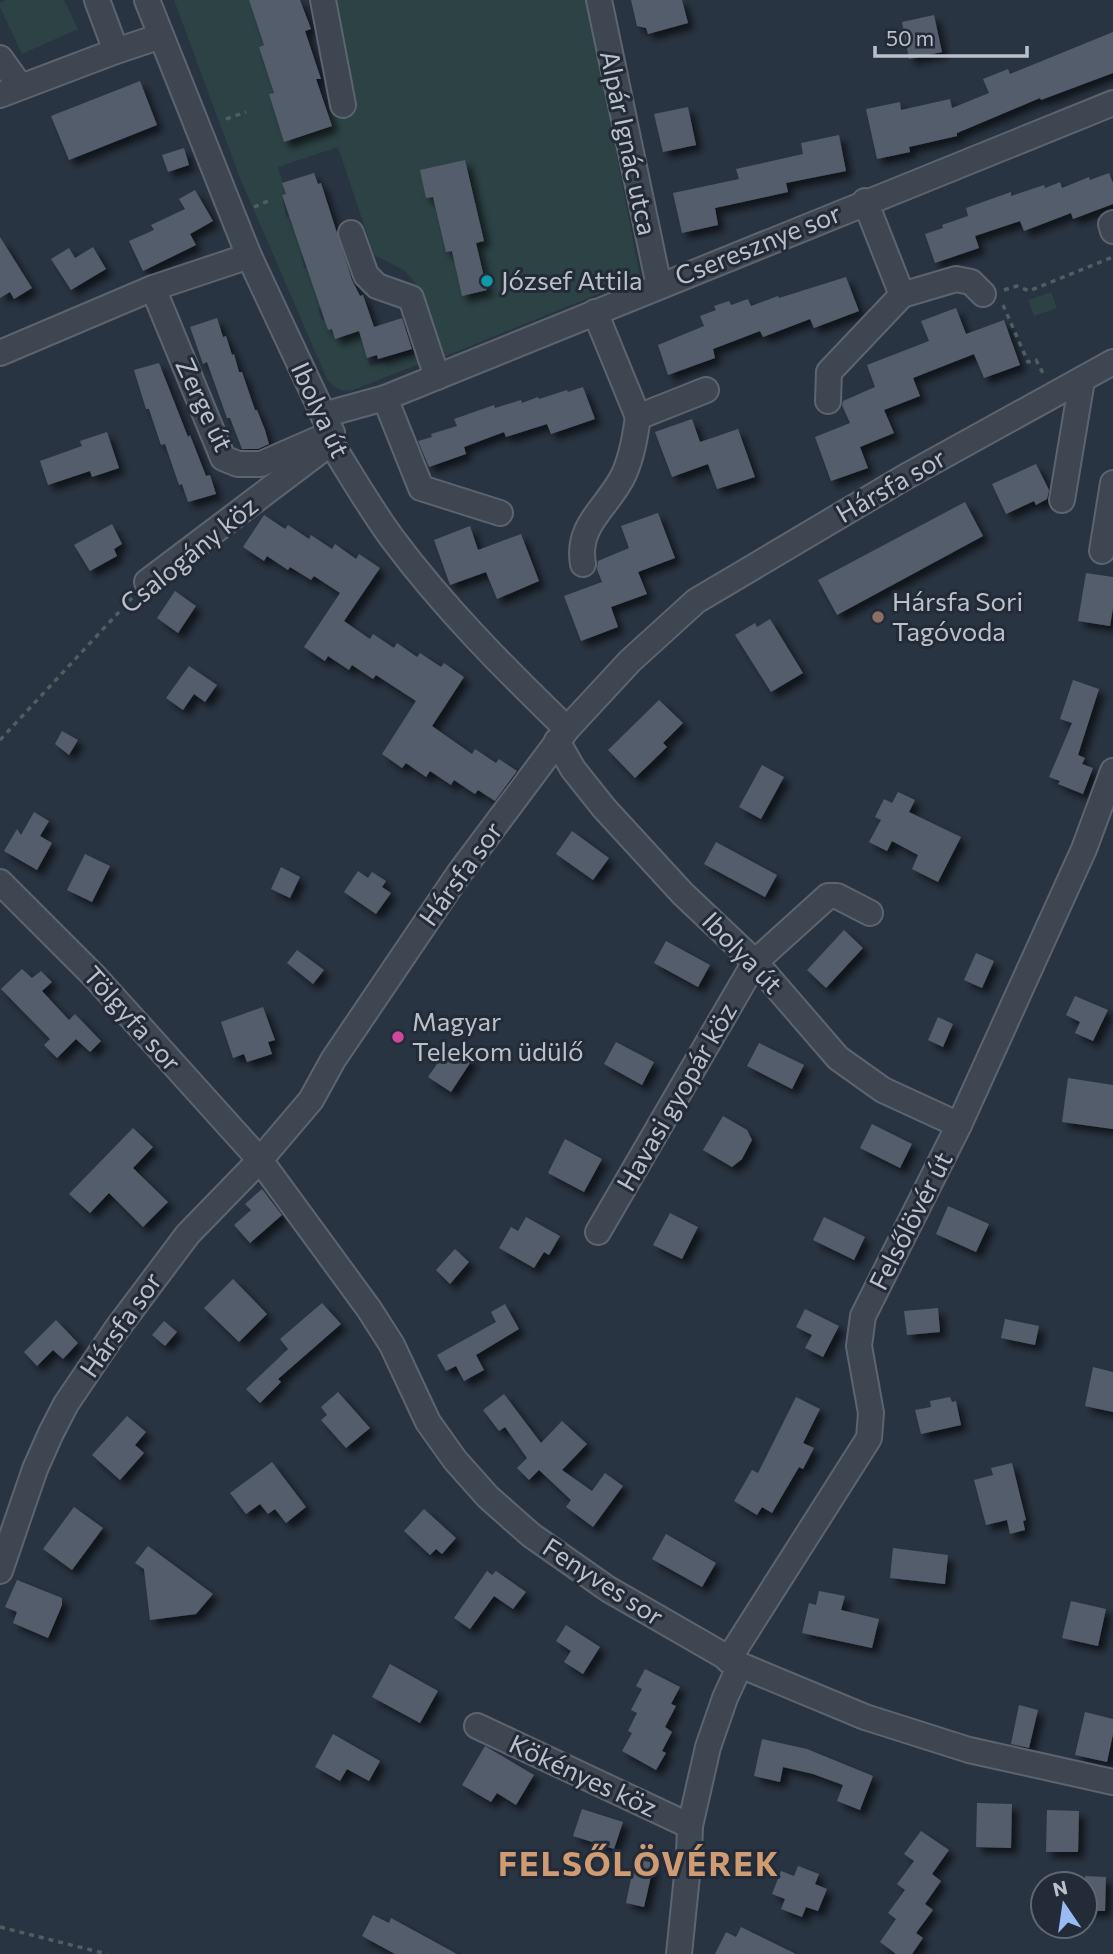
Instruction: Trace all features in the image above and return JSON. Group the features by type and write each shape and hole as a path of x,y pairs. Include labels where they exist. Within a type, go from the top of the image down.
{"street":[{"path":"97,0 116,51"},
{"name":"Ibolya út","path":"147,0 249,256 329,430 391,537 480,645 562,735 573,769 604,808 683,894 755,962 838,1058 883,1090 959,1125"},
{"path":"323,0 343,105"},
{"name":"Alpár Ignác utca","path":"598,0 659,286"},
{"path":"0,58 10,91 161,36"},
{"name":"Cseresznye sor","path":"329,430 385,398 865,201 1113,103"},
{"path":"865,201 902,295"},
{"path":"1113,223 1113,231"},
{"path":"351,233 366,275 377,286 411,298 437,377"},
{"path":"0,353 153,288 249,256"},
{"path":"828,401 829,372 902,295 956,279 971,282 994,297"},
{"name":"Zerge út","path":"153,288 223,458 238,464 261,464 329,430"},
{"path":"583,565 580,550 583,535 622,478 631,458 638,417 595,313"},
{"name":"Hársfa sor","path":"0,1571 35,1469 66,1404 116,1330 188,1234 260,1160 311,1100 390,974 458,875 562,735 630,661 696,601 905,477 1113,362"},
{"path":"1062,500 1082,380"},
{"path":"638,417 706,390"},
{"path":"385,398 421,488 500,513"},
{"name":"Csalogány köz","path":"147,582 329,430"},
{"path":"1102,551 1112,493"},
{"name":"Felsőlövér út","path":"679,1954 690,1856 690,1826 708,1748 734,1662 869,1438 871,1413 859,1346 863,1316 959,1125 1084,849 1113,771"},
{"name":"Tölgyfa sor","path":"0,882 96,978 260,1160"},
{"name":"Havasi gyopár köz","path":"598,1232 755,962 828,895 837,895 870,913"},
{"name":"Fenyves sor","path":"260,1160 375,1318 392,1345 428,1422 455,1460 488,1497 531,1535 608,1589 734,1662 865,1717 969,1751 1113,1782"},
{"name":"Kökényes köz","path":"477,1726 690,1826"}],"path":[{"path":"226,119 246,112"},
{"path":"254,207 268,201"},
{"path":"1042,372 1035,360 1028,362 994,297 1017,286 1029,291 1113,257"},
{"name":"Csalogány köz","path":"0,740 147,582"},
{"path":"0,1927 107,1954"}],"green space":[{"path":"6,0 64,0 78,29 22,54 0,7 0,3"},
{"path":"174,0 249,0 265,44 259,47 275,92 269,95 285,142 331,126 327,114 348,107 325,0 587,0 640,277 441,358 416,284 404,270 374,255 338,147 278,167 286,194 282,195 286,217 289,216 292,227 297,226 304,268 307,268 311,279 316,278 321,308 318,309 328,330 332,329 335,339 359,331 370,366 427,350 429,360 353,390 335,387 327,379 240,178"},
{"path":"1051,292 1057,308 1034,316 1028,300"}],"building":[{"path":"249,0 300,0 311,29 305,31 321,79 316,79 332,126 284,142 269,94 274,93 259,47 264,45"},
{"path":"631,0 682,0 688,23 648,34 646,28 637,26"},
{"path":"934,15 942,52 909,59 902,22"},
{"path":"1113,32 1113,73 1041,100 1040,98 957,133 957,136 909,147 910,152 877,159 866,109 900,102 901,110 950,99 952,108 989,93 983,79 1008,69 1010,74"},
{"path":"140,81 157,125 69,160 51,116"},
{"path":"688,107 696,145 663,152 654,114"},
{"path":"839,135 846,171 786,183 788,192 715,208 718,225 682,233 673,193 739,179 736,169 803,154 801,143"},
{"path":"184,148 189,165 168,172 162,155"},
{"path":"465,160 484,241 476,243 487,290 462,296 452,251 446,252 433,197 426,198 420,170"},
{"path":"314,173 318,184 321,183 352,280 360,296 363,295 374,327 402,318 412,349 378,359 377,355 367,358 359,331 335,339 332,329 328,330 282,195 286,194 282,183"},
{"path":"1109,173 1113,183 1113,204 1073,219 1071,213 1024,231 1020,221 975,236 979,248 935,263 925,234 968,216 966,208 1011,192 1011,196 1060,182 1062,188 1089,177 1090,180"},
{"path":"195,190 213,221 190,234 196,245 143,271 129,241 154,230 151,225 185,209 179,199"},
{"path":"0,237 32,288 14,299 10,292 0,298"},
{"path":"93,247 106,269 71,290 51,259 69,248 75,258"},
{"path":"846,277 859,311 814,328 810,319 763,337 760,331 713,349 715,358 668,375 658,345 704,326 700,316 716,310 714,306 729,301 731,305 748,299 751,306"},
{"path":"956,308 966,334 1004,320 1020,365 984,378 974,354 913,378 920,396 884,410 894,433 860,447 868,468 831,481 815,437 850,423 842,405 843,401 875,387 867,365 929,341 921,321"},
{"path":"217,318 265,430 269,444 258,449 242,449 230,418 227,418 207,362 203,364 190,327"},
{"path":"159,363 188,437 190,435 206,476 210,475 216,494 188,502 165,444 161,445 134,370"},
{"path":"583,387 595,419 551,434 547,424 506,437 504,432 464,447 466,454 429,467 418,441 457,426 454,419 494,405 495,408 521,400 522,403"},
{"path":"692,419 700,442 738,429 755,477 717,489 708,464 672,477 655,432"},
{"path":"107,432 119,468 92,477 90,471 48,485 40,461 82,446 80,441"},
{"path":"1036,464 1049,490 1047,499 1036,505 1034,501 1006,514 992,484"},
{"path":"965,502 983,536 837,615 818,580"},
{"path":"658,513 675,558 638,572 647,594 611,607 618,627 581,641 564,596 602,582 597,569 598,561 629,548 621,526"},
{"path":"264,515 285,529 288,525 309,539 311,535 332,549 335,544 356,559 359,554 380,568 344,621 370,639 373,634 394,648 397,643 417,657 420,653 441,667 444,663 464,677 432,726 472,754 475,749 496,763 499,759 517,771 495,801 478,790 475,794 454,780 451,785 430,771 426,777 406,763 402,768 382,754 416,701 376,675 373,679 352,665 349,670 328,656 325,661 304,647 340,593 314,576 311,580 290,567 288,570 267,556 264,561 243,547"},
{"path":"112,524 122,544 114,549 117,556 90,571 74,545"},
{"path":"470,526 478,550 521,534 539,581 497,599 486,572 450,585 434,540"},
{"path":"1086,573 1113,577 1110,626 1078,621"},
{"path":"175,591 196,606 178,633 157,618"},
{"path":"770,619 803,673 771,692 735,635 755,623 757,627"},
{"path":"189,666 217,685 205,702 194,694 183,710 166,698"},
{"path":"1073,680 1099,689 1078,755 1085,758 1082,764 1093,768 1083,794 1058,784 1060,781 1049,777 1072,723 1060,719"},
{"path":"659,700 683,723 663,743 667,747 635,778 608,750"},
{"path":"62,731 78,740 69,755 55,744"},
{"path":"762,765 784,777 761,819 739,807"},
{"path":"898,792 915,800 909,812 961,837 938,882 912,869 918,855 892,841 887,851 869,842 881,820 875,817 884,799 892,803"},
{"path":"34,812 49,821 40,836 52,843 37,870 4,851 17,829 21,835"},
{"path":"572,831 609,858 593,880 556,854"},
{"path":"716,842 777,875 765,897 704,864"},
{"path":"85,854 110,866 92,902 67,890"},
{"path":"281,867 300,877 290,898 271,889"},
{"path":"358,871 368,878 372,872 386,881 382,887 391,893 376,914 344,892"},
{"path":"844,930 863,948 826,988 807,970"},
{"path":"666,941 710,965 698,987 654,963"},
{"path":"297,950 324,970 313,984 287,963"},
{"path":"976,953 994,961 982,988 964,980"},
{"path":"22,969 32,978 41,971 52,982 42,991 69,1020 75,1014 101,1041 90,1052 76,1039 57,1058 44,1045 50,1039 1,989"},
{"path":"1075,996 1108,1010 1093,1041 1075,1033 1080,1022 1066,1015"},
{"path":"263,1007 275,1040 268,1042 272,1054 247,1062 244,1054 233,1058 221,1022"},
{"path":"938,1017 953,1024 943,1047 928,1040"},
{"path":"616,1042 654,1062 642,1085 604,1064"},
{"path":"759,1043 804,1065 792,1089 747,1066"},
{"path":"450,1045 472,1060 451,1092 428,1077"},
{"path":"1068,1078 1113,1085 1113,1129 1062,1122"},
{"path":"723,1116 747,1130 752,1140 742,1159 732,1167 703,1150"},
{"path":"872,1124 912,1144 900,1168 860,1148"},
{"path":"133,1128 153,1147 133,1168 168,1202 143,1227 109,1193 90,1213 69,1194"},
{"path":"565,1139 602,1159 584,1192 548,1173"},
{"path":"262,1189 282,1215 250,1243 234,1225 251,1210 245,1204"},
{"path":"948,1206 989,1224 976,1252 936,1234"},
{"path":"670,1213 698,1227 682,1259 653,1245"},
{"path":"526,1217 560,1236 549,1255 544,1252 534,1268 499,1248 511,1227 518,1231"},
{"path":"824,1217 865,1237 854,1260 813,1240"},
{"path":"455,1249 469,1262 450,1284 436,1270"},
{"path":"233,1279 267,1314 239,1342 204,1308"},
{"path":"322,1303 341,1324 278,1379 281,1382 260,1403 246,1389 288,1349 280,1339"},
{"path":"505,1304 519,1329 476,1355 484,1370 464,1381 456,1366 446,1371 437,1355 496,1322 491,1312"},
{"path":"938,1308 940,1332 907,1335 904,1311"},
{"path":"805,1309 839,1326 823,1357 805,1348 812,1335 796,1327"},
{"path":"1005,1319 1039,1326 1035,1345 1001,1338"},
{"path":"56,1320 78,1343 63,1359 53,1350 37,1366 24,1352"},
{"path":"164,1321 177,1332 165,1346 152,1335"},
{"path":"1093,1367 1113,1372 1113,1412 1085,1406"},
{"path":"338,1392 370,1428 346,1448 321,1420 327,1415 321,1407"},
{"path":"504,1394 541,1443 562,1421 587,1444 562,1470 592,1491 605,1473 623,1486 593,1527 566,1507 571,1500 539,1470 529,1480 517,1468 527,1458 505,1427 499,1431 483,1410"},
{"path":"796,1397 820,1409 803,1443 814,1448 803,1469 799,1467 772,1513 762,1507 757,1515 734,1501 752,1470 758,1473"},
{"path":"950,1397 952,1402 956,1401 961,1425 921,1434 915,1410 931,1407 930,1401"},
{"path":"127,1416 146,1432 135,1445 144,1453 120,1480 92,1455"},
{"path":"272,1462 306,1507 286,1523 275,1509 268,1514 260,1504 246,1514 230,1493"},
{"path":"1012,1463 1026,1520 1023,1521 1025,1530 1010,1534 1007,1520 986,1525 974,1480 993,1475 991,1468"},
{"path":"74,1507 103,1528 72,1570 43,1549"},
{"path":"424,1509 456,1538 442,1554 436,1549 430,1555 404,1531"},
{"path":"666,1534 716,1563 702,1587 652,1559"},
{"path":"148,1546 213,1594 196,1614 150,1620 144,1569 135,1563"},
{"path":"893,1548 948,1555 945,1584 890,1578"},
{"path":"487,1571 492,1575 496,1571 526,1592 513,1609 494,1596 470,1629 454,1618"},
{"path":"17,1580 62,1598 62,1605 48,1638 13,1623 17,1612 5,1607"},
{"path":"819,1591 845,1596 841,1610 879,1619 872,1648 802,1633 809,1603 816,1605"},
{"path":"1071,1601 1106,1609 1098,1646 1062,1638"},
{"path":"566,1625 600,1647 583,1674 564,1662 571,1651 556,1641"},
{"path":"390,1664 438,1691 420,1723 372,1697"},
{"path":"645,1669 680,1687 671,1704 676,1706 665,1727 672,1732 662,1751 666,1753 656,1770 622,1751 632,1733 628,1731 637,1713 631,1710 642,1689 636,1686"},
{"path":"1019,1705 1038,1710 1029,1748 1011,1744"},
{"path":"1085,1712 1113,1719 1107,1762 1075,1755"},
{"path":"333,1734 380,1761 369,1781 347,1769 340,1781 315,1767"},
{"path":"762,1739 807,1749 873,1776 860,1810 837,1801 843,1785 813,1774 783,1767 780,1782 754,1776"},
{"path":"485,1746 534,1775 516,1805 497,1793 491,1802 462,1785"},
{"path":"977,1803 1012,1804 1011,1848 976,1847"},
{"path":"582,1809 623,1822 614,1849 573,1836"},
{"path":"1047,1810 1079,1811 1078,1852 1046,1852"},
{"path":"921,1831 949,1850 932,1874 941,1881 925,1904 933,1910 916,1933 923,1938 912,1954 896,1954 880,1942 896,1919 888,1913 905,1890 897,1884 914,1861 904,1854"},
{"path":"635,1859 654,1863 644,1907 626,1903"},
{"path":"798,1866 819,1874 815,1884 827,1889 818,1911 806,1907 802,1917 781,1909 785,1899 772,1894 781,1871 794,1876"},
{"path":"1099,1877 1106,1877 1105,1911 1099,1911"},
{"path":"373,1915 389,1923 391,1918 457,1954 395,1954 362,1936"},
{"path":"741,1927 796,1954 715,1954 726,1932 736,1937"}],"place":[{"name":"József Attila","path":"487,281"},
{"name":"Hársfa Sori Tagóvoda","path":"878,617"},
{"name":"Magyar Telekom üdülő","path":"398,1037"}],"district":[{"name":"FELSŐLÖVÉREK","path":"639,1864"}]}
